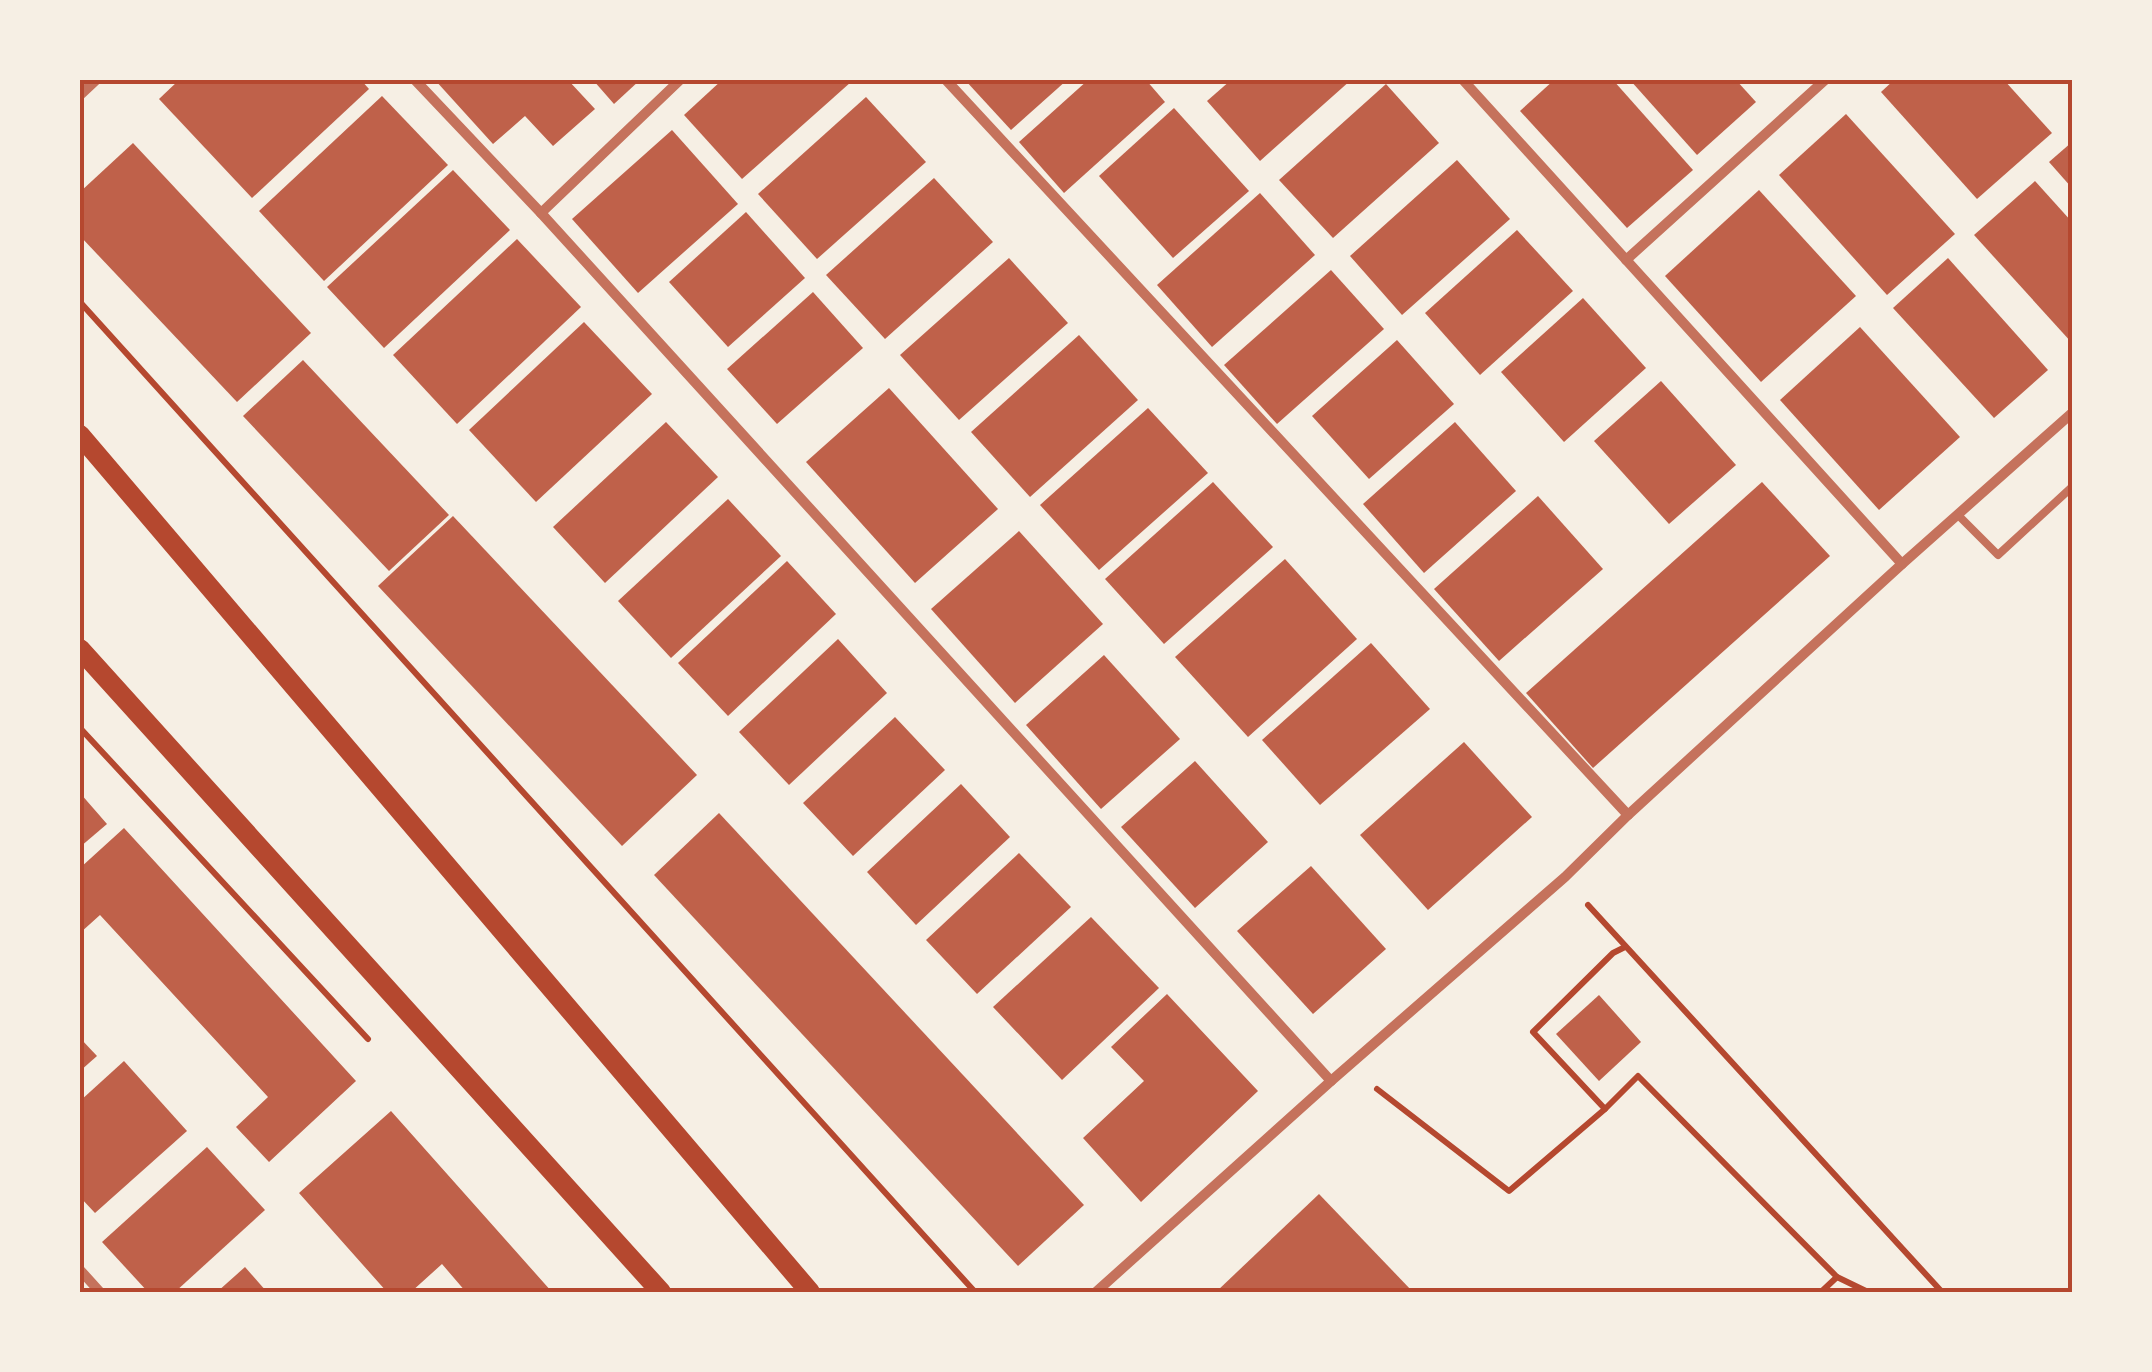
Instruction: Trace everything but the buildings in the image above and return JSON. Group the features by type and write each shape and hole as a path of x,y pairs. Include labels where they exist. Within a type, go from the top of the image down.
{"main road":[{"path":"80,435 810,1292"},
{"path":"80,649 661,1292"}],"street":[{"path":"80,95 96,80"},
{"path":"415,80 541,213 1331,1081"},
{"path":"541,213 680,80"},
{"path":"946,80 1628,814"},
{"path":"1463,80 1902,564"},
{"path":"1626,260 1826,80"},
{"path":"1096,1292 1565,877 1628,814 2072,413"},
{"path":"80,1270 100,1292"}],"lane":[{"path":"1958,515 1998,555 2072,487"}],"path":[{"path":"80,302 975,1292"},
{"path":"80,728 374,1046"},
{"path":"1565,877 1942,1292"},
{"path":"1604,1109 1533,1032 1614,953 1625,947"},
{"path":"1350,1065 1509,1191 1638,1076 1837,1276 1868,1292"},
{"path":"1821,1292 1837,1276"}]}
